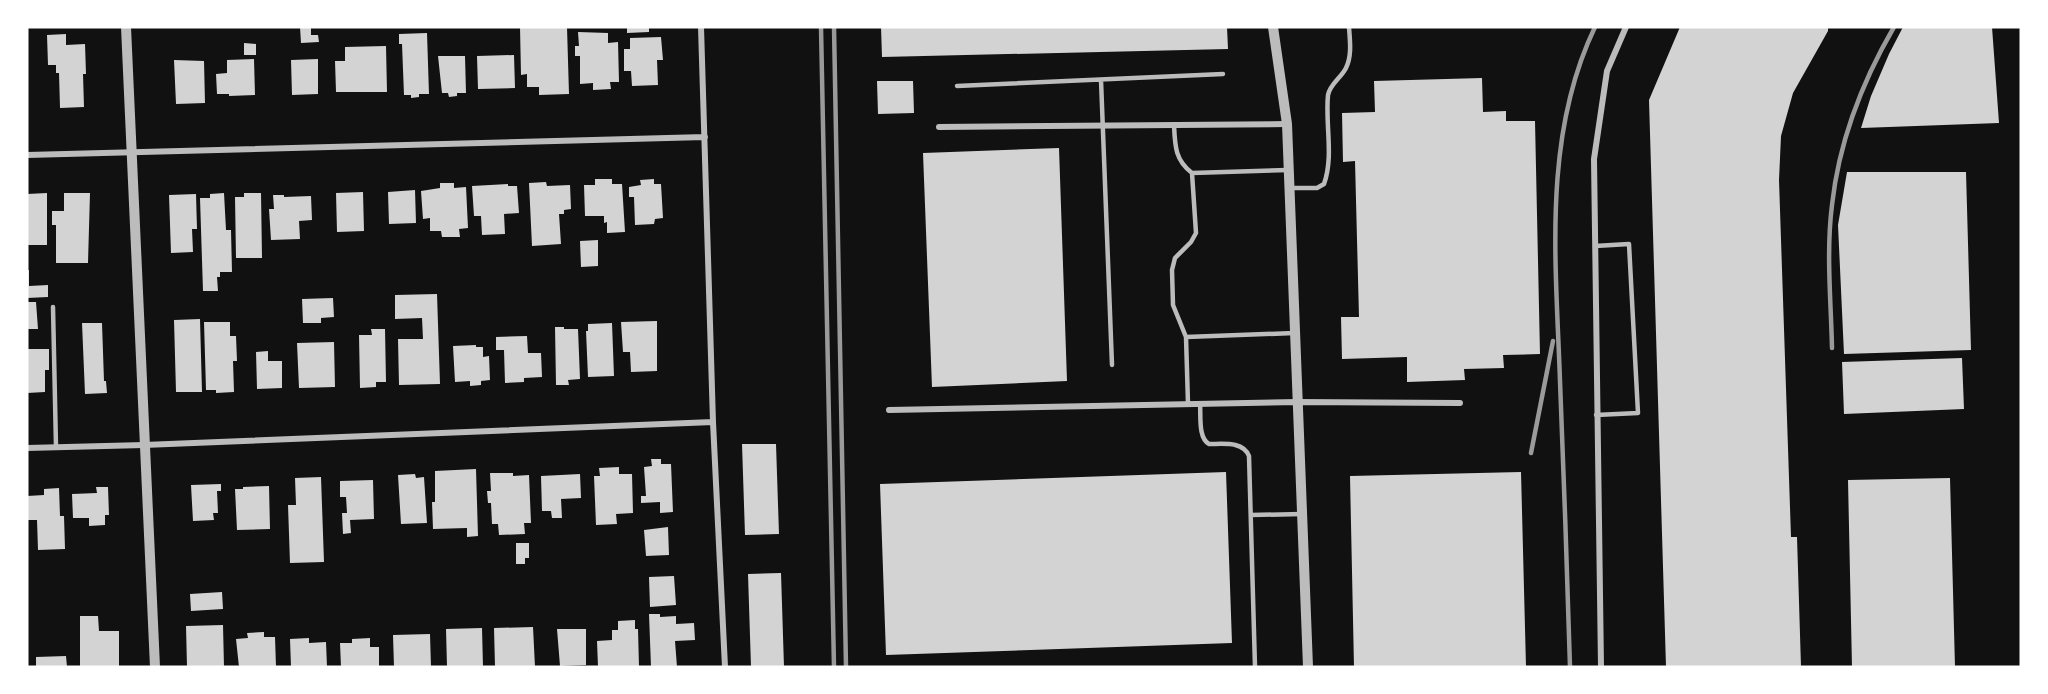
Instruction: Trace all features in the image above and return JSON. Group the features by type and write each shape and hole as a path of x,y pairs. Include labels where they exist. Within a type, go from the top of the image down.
{"street":[{"path":"126,27 155,667"},
{"path":"701,27 713,422 725,667"},
{"path":"1273,27 1287,124 1308,667"},
{"path":"1601,667 1594,159 1607,71 1626,27"},
{"path":"939,127 1287,124"},
{"path":"27,155 705,137"},
{"path":"889,410 1298,402 1460,403"},
{"path":"27,448 713,422"}],"lane":[{"path":"1290,188 1317,188 1324,184 1327,176 1328,93 1346,69 1350,54 1350,27"},
{"path":"957,86 1222,74"},
{"path":"1101,80 1112,365"},
{"path":"1174,125 1175,151 1183,166 1192,173 1289,170"},
{"path":"1188,404 1186,337 1173,305 1172,270 1176,258 1196,233 1192,173"},
{"path":"1595,246 1629,244 1638,413 1596,415"},
{"path":"53,307 56,447"},
{"path":"1186,337 1295,333"},
{"path":"1200,404 1202,435 1205,442 1241,446 1246,449 1249,456 1255,667"},
{"path":"1251,515 1302,514"}],"building":[{"path":"300,27 311,27 311,35 318,35 319,42 301,43"},
{"path":"520,27 567,27 569,94 539,95 539,87 527,87 527,74 521,75"},
{"path":"627,27 649,27 649,32 627,33"},
{"path":"881,27 1227,27 1228,49 882,57"},
{"path":"1680,27 1828,27 1828,31 1793,93 1781,136 1779,180 1791,537 1797,537 1801,667 1666,667 1649,100"},
{"path":"1903,27 1992,27 1999,123 1861,128 1871,96"},
{"path":"578,32 608,33 608,43 618,42 619,82 610,82 611,89 593,90 593,83 580,84 580,56 575,56 575,46 579,46"},
{"path":"427,33 429,94 419,94 419,97 411,98 411,95 404,95 402,44 399,44 399,34"},
{"path":"66,34 66,45 85,44 84,107 60,108 59,73 56,73 56,65 48,65 47,35"},
{"path":"661,37 663,60 657,60 658,85 632,86 631,71 624,71 624,49 630,49 630,38"},
{"path":"244,43 256,44 256,55 244,55"},
{"path":"386,46 387,92 336,92 335,61 345,61 345,47"},
{"path":"514,55 515,88 478,89 477,56"},
{"path":"438,56 465,56 466,93 457,93 457,96 449,97 448,93 442,93"},
{"path":"254,59 255,95 217,94 216,74 227,73 227,60"},
{"path":"318,59 318,94 292,95 291,60"},
{"path":"174,60 204,61 205,103 176,104"},
{"path":"1482,78 1483,112 1506,111 1506,121 1535,121 1540,354 1503,355 1504,368 1464,369 1465,380 1407,382 1407,357 1342,359 1341,317 1359,317 1355,161 1343,162 1342,113 1375,112 1374,81"},
{"path":"877,81 913,81 914,113 878,114"},
{"path":"1059,148 1067,381 932,387 923,153"},
{"path":"1847,172 1966,172 1971,350 1844,354 1838,225"},
{"path":"595,179 612,179 612,184 622,184 625,232 607,233 607,222 604,223 604,216 585,216 584,185 595,185"},
{"path":"654,179 654,184 661,184 663,218 655,219 654,224 635,225 634,197 629,197 629,187 641,185 640,180"},
{"path":"546,182 547,186 570,185 571,209 564,210 564,214 559,214 561,244 532,246 529,183"},
{"path":"440,183 454,183 454,188 466,187 468,228 459,229 460,237 442,237 441,231 430,231 430,218 423,219 421,191 440,188"},
{"path":"508,184 508,186 517,186 519,213 504,214 505,234 482,235 481,216 474,216 472,186"},
{"path":"415,190 416,223 389,224 388,192"},
{"path":"363,192 364,231 337,232 336,193"},
{"path":"47,193 47,245 27,245 27,194"},
{"path":"64,193 90,193 88,263 56,263 56,225 52,225 52,211 64,211"},
{"path":"224,193 226,230 231,230 232,272 220,272 220,277 217,277 218,291 203,291 200,198 210,198 210,194"},
{"path":"244,193 261,193 262,258 236,258 235,197 244,197"},
{"path":"196,194 197,229 192,229 193,252 171,253 169,195"},
{"path":"273,195 311,196 312,220 299,221 300,239 271,240 269,209 274,209"},
{"path":"598,240 598,266 581,267 580,241"},
{"path":"27,270 29,270 29,286 48,285 48,297 27,298"},
{"path":"437,294 440,384 399,385 398,339 423,339 422,318 395,319 395,295"},
{"path":"333,298 334,317 321,318 321,323 303,323 302,299"},
{"path":"27,302 36,302 38,329 27,329"},
{"path":"200,319 202,392 176,392 174,320"},
{"path":"657,321 657,371 631,372 630,352 623,352 621,322"},
{"path":"204,322 230,322 230,336 236,336 237,361 233,361 234,392 216,393 216,390 206,390"},
{"path":"82,323 102,323 104,381 106,381 107,393 85,394"},
{"path":"612,323 614,376 588,377 586,331 588,331 588,324"},
{"path":"555,327 578,329 580,379 568,380 569,385 556,385"},
{"path":"371,329 385,329 386,382 376,382 376,387 360,388 359,335 372,335"},
{"path":"527,336 528,353 541,353 542,377 524,378 524,382 505,383 504,350 496,350 496,337"},
{"path":"334,342 335,387 299,388 297,343"},
{"path":"476,345 476,347 483,347 483,357 489,356 490,380 481,381 481,385 470,386 470,381 455,382 453,346"},
{"path":"27,349 49,349 49,370 45,370 45,392 27,393"},
{"path":"268,351 268,361 282,361 282,388 257,389 256,352"},
{"path":"1962,358 1964,409 1844,414 1842,362"},
{"path":"742,444 776,444 779,534 745,535"},
{"path":"651,459 661,459 661,464 671,464 673,512 660,513 660,502 641,503 641,496 646,496 644,467 652,466"},
{"path":"619,467 619,474 632,474 633,513 616,514 617,524 596,525 594,476 600,476 599,468"},
{"path":"476,469 478,536 467,537 467,528 433,529 432,502 435,502 435,471"},
{"path":"1226,472 1232,643 886,655 880,484"},
{"path":"1521,472 1526,667 1354,667 1350,476"},
{"path":"490,473 513,473 513,476 529,475 531,523 524,523 525,534 499,535 498,524 492,524 491,503 488,503 487,491 491,491"},
{"path":"415,474 416,478 424,477 427,523 401,524 398,475"},
{"path":"580,474 581,498 561,499 562,518 552,518 551,511 542,511 541,476"},
{"path":"321,477 324,562 290,563 288,505 296,505 295,478"},
{"path":"1950,478 1955,667 1852,667 1848,480"},
{"path":"373,480 374,519 350,520 351,533 343,534 342,513 347,513 346,497 340,497 340,481"},
{"path":"221,484 221,491 217,491 218,513 213,513 214,520 193,521 191,485"},
{"path":"269,486 270,529 237,530 235,489"},
{"path":"96,487 108,487 109,515 105,515 105,525 89,526 89,518 73,518 72,494 97,493"},
{"path":"59,488 60,516 64,516 65,549 38,550 37,520 27,520 27,496 44,495 44,489"},
{"path":"668,527 669,555 646,556 644,530"},
{"path":"516,543 529,543 529,558 525,558 525,564 516,564"},
{"path":"781,573 784,667 751,667 748,574"},
{"path":"674,576 676,605 650,607 649,577"},
{"path":"222,592 223,609 191,611 190,594"},
{"path":"649,614 660,614 660,617 676,616 676,624 694,623 695,640 675,641 677,667 651,667"},
{"path":"80,616 98,616 99,631 119,631 119,667 80,667"},
{"path":"635,620 635,629 638,629 639,667 598,667 597,641 612,640 612,630 618,630 618,621"},
{"path":"223,625 224,667 187,667 186,626"},
{"path":"533,627 535,667 495,667 494,628"},
{"path":"482,628 483,667 447,667 446,629"},
{"path":"557,629 586,629 586,665 560,666"},
{"path":"264,632 264,637 275,637 276,667 239,667 236,639 248,638 247,633"},
{"path":"430,634 431,667 394,667 393,635"},
{"path":"309,638 309,643 326,642 327,667 291,667 290,639"},
{"path":"370,638 370,647 379,647 379,667 341,667 340,643 352,643 352,639"},
{"path":"66,656 67,667 36,667 36,657"}],"railway":[{"path":"821,27 834,667"},
{"path":"834,27 846,667"},
{"path":"1570,667 1556,291 1556,201 1567,112 1578,69 1595,27"},
{"path":"1832,348 1829,241 1835,181 1846,135 1862,91 1894,27"},
{"path":"1531,453 1553,341"}]}
